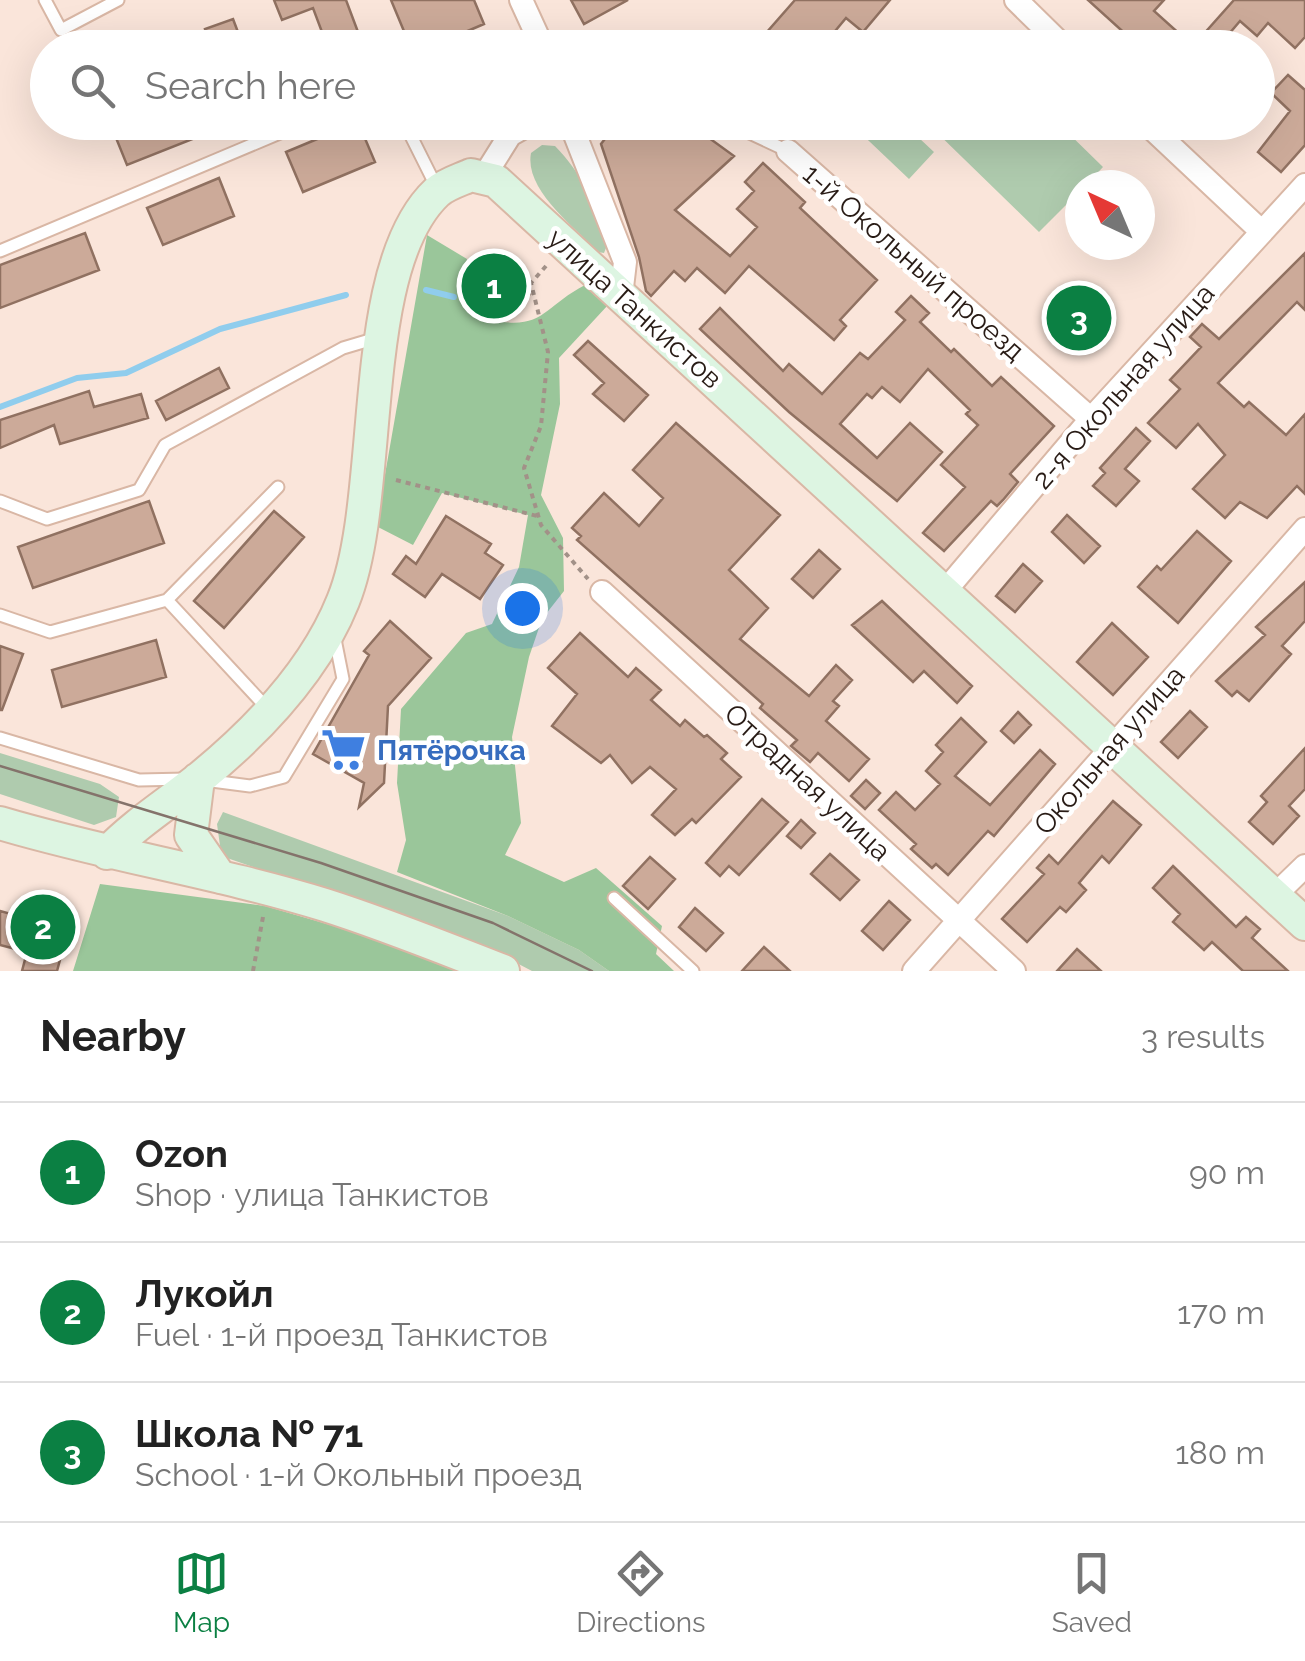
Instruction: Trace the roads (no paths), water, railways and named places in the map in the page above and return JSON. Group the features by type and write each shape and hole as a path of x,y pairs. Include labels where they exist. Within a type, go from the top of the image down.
{"main road":[{"path":"107,853 140,820 198,779 270,712 332,625 344,599 359,542 390,290 414,223 438,190 471,175 483,178"},
{"name":"улица Танкистов","path":"483,178 496,182 565,244 1305,924"},
{"path":"198,779 192,834 220,877"},
{"path":"0,823 325,905 504,971"}],"street":[{"path":"521,0 534,30"},
{"path":"1016,0 1047,30"},
{"path":"483,178 507,140"},
{"path":"577,140 625,262 622,296"},
{"path":"1164,140 1261,231"},
{"name":"1-й Окольный проезд","path":"788,151 1091,419"},
{"name":"2-я Окольная улица","path":"945,592 1091,419 1305,185"},
{"name":"Окольная улица","path":"914,971 1305,528"},
{"name":"Отрадная улица","path":"602,592 1014,971"},
{"path":"1274,896 1305,866"}],"lane":[{"path":"45,0 61,30 118,0"},
{"path":"0,251 263,140"},
{"path":"413,140 438,190"},
{"name":"1-й Окольный проезд","path":"764,140 788,151"},
{"path":"0,501 47,520 139,490 164,444 343,348 383,336"},
{"path":"0,615 50,632 167,600 278,487"},
{"path":"167,600 270,712"},
{"path":"0,738 139,780 198,779 250,786 284,777 342,679 332,625"},
{"path":"614,898 693,971"}],"waterway":[{"path":"426,290 454,297"},
{"path":"0,407 77,378 126,373 220,329 346,295"}],"tram line":[{"path":"0,766 321,863 493,923 592,971"}],"place":[{"name":"Ozon","path":"494,286"},
{"name":"Школа № 71","path":"1079,318"},
{"name":"Пятёрочка","path":"344,750"},
{"name":"Лукойл","path":"43,927"}]}
